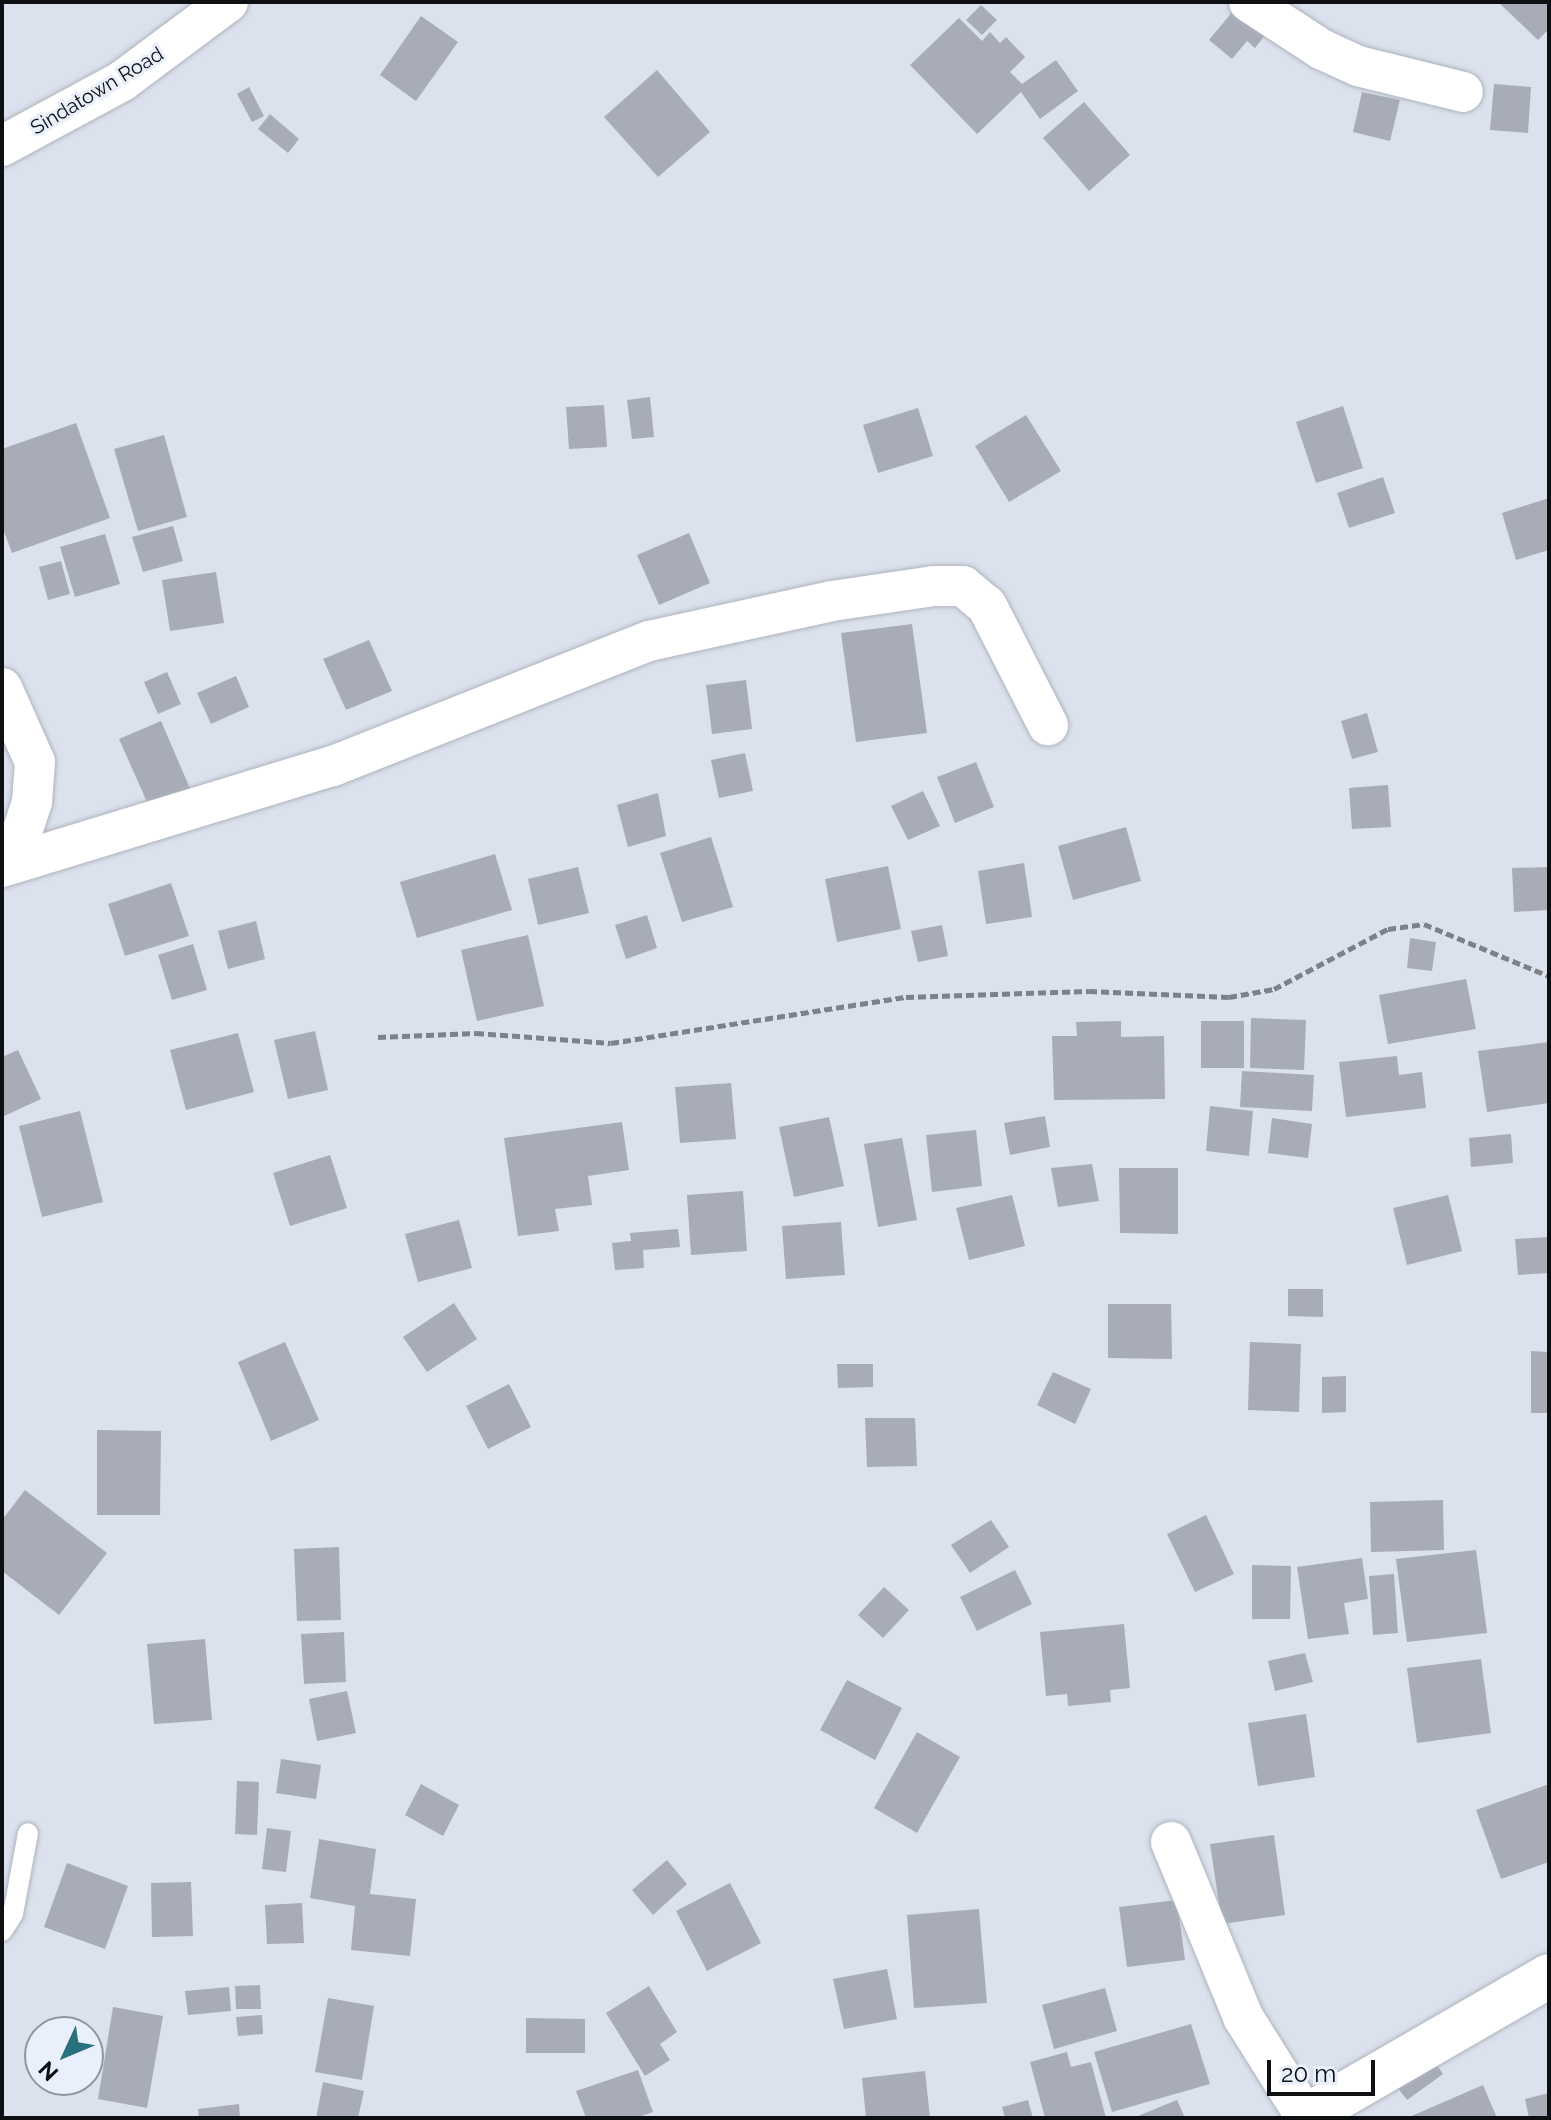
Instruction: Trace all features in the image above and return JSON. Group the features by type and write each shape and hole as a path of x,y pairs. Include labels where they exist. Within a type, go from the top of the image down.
{"street":[{"name":"Sindatown Road","path":"2,146 122,81 228,2"},
{"path":"1249,2 1321,49 1358,66 1463,92"},
{"path":"7,865 333,766 649,641 832,601 934,586 963,586 987,606 1048,725"},
{"path":"2,688 35,762 32,802 7,865"},
{"path":"1171,1842 1243,2017 1304,2117 1549,1976"}],"lane":[{"path":"2,1931 13,1914 28,1833"}],"path":[{"path":"378,1037 476,1033 611,1043 906,997 1089,991 1229,997 1274,989 1388,929 1424,924 1549,976"}],"building":[{"path":"1498,2 1549,2 1549,29 1538,40"},
{"path":"981,5 997,20 982,35 966,20"},
{"path":"1238,5 1269,30 1255,48 1247,41 1232,59 1209,40"},
{"path":"421,16 458,42 416,101 380,75"},
{"path":"959,18 982,41 990,32 1000,43 1006,37 1025,57 1010,72 1022,84 1056,60 1078,91 1040,119 1021,92 977,134 910,65"},
{"path":"657,70 710,132 658,177 604,117"},
{"path":"1494,84 1531,87 1528,133 1490,130"},
{"path":"249,87 264,116 252,122 237,94"},
{"path":"1362,92 1400,100 1390,141 1353,132"},
{"path":"1084,102 1130,155 1089,191 1043,138"},
{"path":"270,114 299,139 288,153 258,129"},
{"path":"650,397 654,437 632,439 627,400"},
{"path":"604,405 607,447 569,449 566,407"},
{"path":"1343,406 1363,468 1316,483 1296,422"},
{"path":"918,408 933,456 878,473 863,425"},
{"path":"1026,415 1061,471 1009,502 975,446"},
{"path":"76,423 110,518 12,553 2,526 2,449"},
{"path":"164,435 187,517 138,531 114,449"},
{"path":"1383,477 1395,513 1349,528 1337,493"},
{"path":"1549,498 1549,550 1516,560 1502,513"},
{"path":"173,526 183,561 143,572 132,537"},
{"path":"689,533 710,583 659,605 637,555"},
{"path":"105,534 120,584 75,597 60,547"},
{"path":"61,561 70,594 48,600 39,567"},
{"path":"216,572 224,623 170,631 162,580"},
{"path":"912,624 927,733 856,742 841,633"},
{"path":"369,640 392,691 346,710 323,659"},
{"path":"167,672 181,704 158,714 144,682"},
{"path":"236,676 249,707 211,724 197,693"},
{"path":"746,680 752,729 712,734 706,685"},
{"path":"1367,713 1378,752 1352,759 1341,721"},
{"path":"161,721 192,793 151,811 119,739"},
{"path":"745,753 753,791 719,798 711,760"},
{"path":"976,762 994,807 955,823 937,777"},
{"path":"1388,785 1391,827 1352,829 1349,788"},
{"path":"923,791 940,826 908,840 891,806"},
{"path":"658,793 666,836 628,847 617,805"},
{"path":"1126,827 1141,881 1073,900 1058,846"},
{"path":"711,837 733,907 682,922 660,853"},
{"path":"495,854 512,910 417,938 400,882"},
{"path":"1024,863 1032,917 986,924 978,871"},
{"path":"888,866 901,929 837,942 825,879"},
{"path":"578,867 589,913 538,925 528,879"},
{"path":"1549,867 1549,910 1514,912 1512,868"},
{"path":"171,883 189,936 125,956 108,904"},
{"path":"647,915 657,948 626,959 615,925"},
{"path":"256,921 265,959 228,969 218,931"},
{"path":"942,925 948,956 918,962 911,931"},
{"path":"528,935 544,1006 477,1021 461,950"},
{"path":"1410,938 1436,942 1432,971 1407,968"},
{"path":"193,944 207,990 172,1000 158,955"},
{"path":"1466,979 1476,1029 1388,1044 1379,995"},
{"path":"1251,1018 1306,1020 1304,1070 1250,1068"},
{"path":"1121,1021 1121,1037 1164,1036 1165,1099 1054,1100 1052,1036 1077,1036 1076,1022"},
{"path":"1201,1021 1244,1021 1244,1068 1201,1068"},
{"path":"315,1031 328,1090 288,1099 274,1040"},
{"path":"238,1033 254,1092 186,1110 170,1050"},
{"path":"1549,1042 1549,1103 1487,1112 1478,1051"},
{"path":"18,1050 41,1099 2,1117 2,1057"},
{"path":"1397,1056 1399,1075 1422,1072 1426,1108 1346,1117 1339,1062"},
{"path":"1242,1071 1314,1075 1312,1111 1240,1107"},
{"path":"731,1083 736,1139 680,1143 675,1087"},
{"path":"1210,1106 1253,1111 1249,1156 1206,1151"},
{"path":"80,1111 103,1202 42,1217 19,1126"},
{"path":"1045,1116 1050,1147 1010,1155 1004,1123"},
{"path":"829,1117 844,1186 794,1197 779,1127"},
{"path":"1272,1118 1312,1124 1308,1158 1268,1153"},
{"path":"622,1122 629,1170 588,1176 592,1205 555,1209 559,1231 518,1236 504,1138"},
{"path":"976,1130 982,1186 932,1192 926,1135"},
{"path":"1511,1134 1513,1163 1471,1167 1469,1138"},
{"path":"902,1138 917,1220 878,1227 864,1144"},
{"path":"330,1155 347,1208 290,1226 273,1173"},
{"path":"1092,1164 1099,1201 1058,1207 1051,1168"},
{"path":"1119,1168 1178,1168 1178,1234 1120,1233"},
{"path":"743,1191 747,1251 691,1255 687,1195"},
{"path":"1012,1195 1025,1246 969,1260 956,1208"},
{"path":"1448,1195 1462,1251 1407,1265 1393,1208"},
{"path":"459,1220 472,1268 418,1282 405,1234"},
{"path":"841,1222 845,1275 786,1279 782,1226"},
{"path":"678,1229 680,1247 643,1250 644,1268 615,1270 612,1243 631,1241 630,1233"},
{"path":"1549,1237 1549,1273 1518,1275 1515,1239"},
{"path":"1288,1289 1323,1289 1323,1317 1288,1316"},
{"path":"454,1303 477,1339 427,1372 403,1337"},
{"path":"1108,1304 1171,1304 1172,1359 1108,1358"},
{"path":"285,1342 319,1420 271,1441 238,1362"},
{"path":"1250,1342 1301,1344 1299,1412 1248,1410"},
{"path":"1531,1351 1549,1352 1549,1413 1531,1413"},
{"path":"837,1364 873,1364 873,1387 838,1388"},
{"path":"1053,1372 1091,1389 1075,1424 1037,1405"},
{"path":"1346,1376 1346,1412 1322,1413 1322,1377"},
{"path":"509,1384 531,1427 488,1449 466,1406"},
{"path":"865,1418 915,1418 917,1466 867,1467"},
{"path":"97,1430 161,1431 160,1515 97,1515"},
{"path":"25,1490 107,1553 59,1615 2,1571 2,1520"},
{"path":"1443,1500 1444,1550 1371,1552 1370,1502"},
{"path":"1206,1515 1234,1574 1195,1592 1167,1534"},
{"path":"991,1520 1009,1547 970,1573 951,1545"},
{"path":"339,1547 341,1620 297,1621 294,1549"},
{"path":"1476,1550 1487,1633 1407,1642 1396,1559"},
{"path":"1362,1558 1368,1599 1344,1603 1349,1634 1308,1639 1297,1567"},
{"path":"1252,1565 1291,1566 1290,1619 1252,1619"},
{"path":"1015,1570 1032,1604 977,1631 960,1597"},
{"path":"1394,1574 1398,1633 1373,1635 1369,1576"},
{"path":"884,1587 909,1610 883,1638 858,1615"},
{"path":"1124,1624 1130,1688 1110,1690 1111,1702 1068,1706 1067,1694 1046,1696 1040,1632"},
{"path":"344,1632 346,1682 304,1684 301,1634"},
{"path":"205,1639 212,1720 154,1724 147,1644"},
{"path":"1305,1653 1313,1682 1275,1691 1268,1661"},
{"path":"1481,1659 1491,1733 1417,1743 1407,1668"},
{"path":"847,1680 902,1708 875,1760 820,1730"},
{"path":"347,1691 356,1733 317,1741 309,1699"},
{"path":"1306,1714 1315,1777 1258,1786 1248,1723"},
{"path":"917,1732 960,1757 917,1833 874,1808"},
{"path":"281,1759 321,1765 316,1799 276,1793"},
{"path":"237,1781 259,1782 257,1835 235,1834"},
{"path":"421,1784 459,1805 443,1836 405,1815"},
{"path":"1549,1784 1549,1862 1501,1879 1476,1810"},
{"path":"267,1828 291,1831 286,1872 262,1869"},
{"path":"1274,1835 1285,1915 1222,1924 1210,1844"},
{"path":"319,1839 376,1849 370,1894 416,1899 410,1956 351,1950 355,1906 310,1898"},
{"path":"667,1860 687,1884 653,1915 632,1890"},
{"path":"67,1863 128,1886 105,1949 44,1927"},
{"path":"191,1882 193,1936 152,1937 151,1883"},
{"path":"730,1883 761,1943 707,1971 676,1911"},
{"path":"1177,1900 1185,1960 1127,1967 1119,1907"},
{"path":"302,1903 304,1943 267,1944 265,1905"},
{"path":"979,1909 987,2003 914,2008 907,1915"},
{"path":"887,1969 897,2019 844,2029 833,1979"},
{"path":"260,1985 261,2009 236,2009 235,1986"},
{"path":"649,1986 677,2032 660,2044 670,2060 645,2076 606,2013"},
{"path":"229,1987 231,2011 188,2015 185,1991"},
{"path":"1105,1988 1117,2031 1054,2049 1042,2005"},
{"path":"328,1998 374,2006 362,2080 315,2072"},
{"path":"113,2007 163,2016 147,2108 98,2099 98,2096 104,2096 104,2062"},
{"path":"262,2015 263,2034 238,2036 236,2017"},
{"path":"526,2018 585,2019 585,2053 526,2053"},
{"path":"1191,2024 1210,2084 1112,2112 1094,2052"},
{"path":"1067,2052 1071,2067 1091,2062 1106,2118 1045,2118 1030,2062"},
{"path":"1434,2061 1443,2074 1407,2100 1398,2088"},
{"path":"638,2070 653,2112 636,2118 586,2118 576,2091"},
{"path":"925,2071 930,2118 866,2118 862,2078"},
{"path":"323,2082 364,2091 358,2118 316,2118"},
{"path":"1483,2085 1497,2118 1407,2118"},
{"path":"1549,2093 1549,2118 1529,2118 1525,2099"},
{"path":"1028,2100 1033,2118 1005,2118 1002,2107"},
{"path":"1177,2100 1185,2118 1133,2118"},
{"path":"239,2104 240,2118 199,2118 198,2109"}]}
